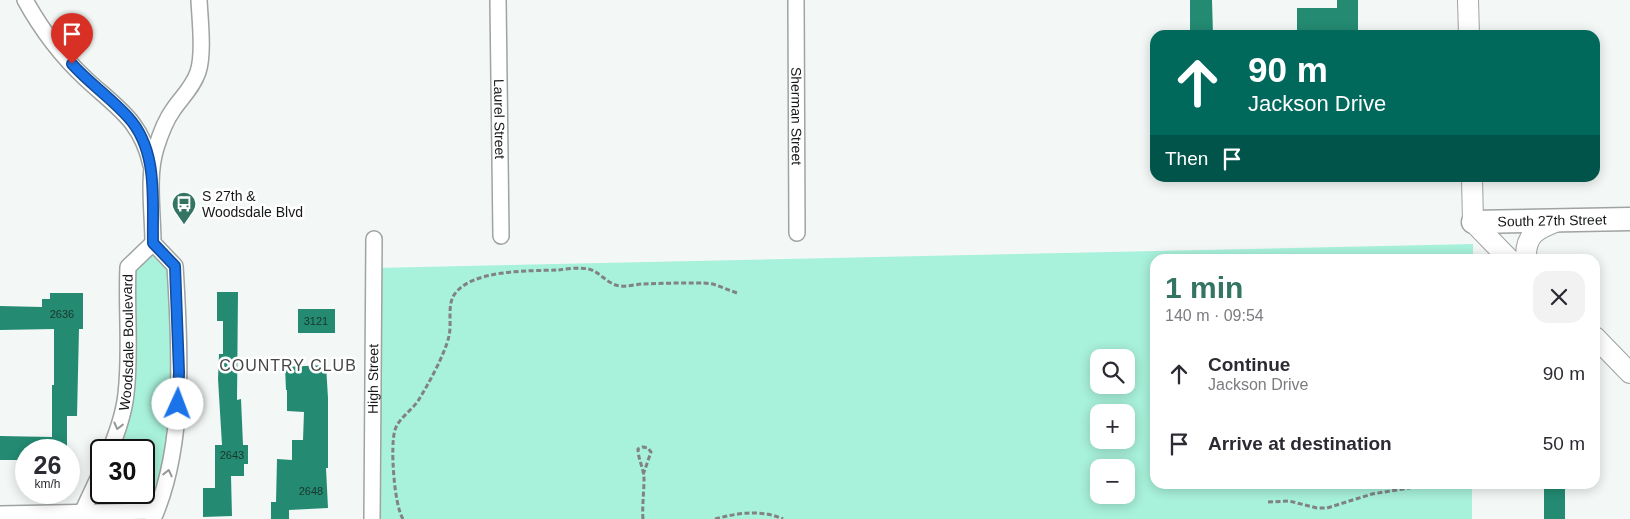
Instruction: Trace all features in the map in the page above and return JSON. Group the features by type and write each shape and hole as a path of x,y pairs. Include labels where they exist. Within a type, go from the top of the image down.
{"main road":[{"name":"South 27th Street","path":"1473,222 1630,219"}],"street":[{"path":"25,0 58,50 85,79 130,118 139,132 148,153 152,172"},
{"path":"0,514 155,515 168,475 175,435 179,372 175,266 153,243 152,172 155,150 162,130 172,111 191,87 198,72 200,62 199,0"},
{"name":"Laurel Street","path":"498,0 501,236"},
{"name":"Sherman Street","path":"796,0 797,233"},
{"path":"1468,0 1469,30"},
{"path":"1472,182 1473,222 1504,254"},
{"path":"1526,254 1529,238 1544,226 1559,220"},
{"name":"High Street","path":"372,519 374,239"},
{"name":"Woodsdale Boulevard","path":"114,439 126,396 128,267 153,243"},
{"path":"1600,342 1630,373"},
{"path":"80,516 90,495"}],"path":[{"path":"403,519 396,504 394,490 393,438 395,429 401,419 412,410 421,396 444,350 449,336 450,306 453,296 460,289 470,283 501,273 589,269 613,285 704,283 713,284 737,293"},
{"path":"643,475 650,452 648,448 643,446 638,449 643,475 643,519"},
{"path":"1268,502 1290,501 1317,508 1327,508 1372,494 1404,489"},
{"path":"715,519 745,512 772,514 783,519"}],"green space":[{"path":"153,243 174,265 177,404 153,519 79,519 90,496 90,504 155,504 155,439 114,439 128,267"},
{"path":"1473,244 1473,254 1150,254 1150,489 1472,489 1472,519 372,519 374,268"}],"building":[{"path":"1190,0 1212,0 1213,30 1190,30"},
{"path":"1337,0 1358,0 1358,30 1297,30 1297,8 1337,8"},
{"path":"217,292 238,292 237,400 241,399 243,445 248,445 248,464 244,464 244,476 231,476 232,516 203,517 203,488 215,488 215,445 222,445 218,379 219,354 223,354 223,321 217,321"},
{"path":"50,293 83,293 83,329 79,329 77,416 67,416 67,439 15,439 15,460 0,460 0,436 52,437 54,329 0,330 0,306 42,307 42,299 50,299"},
{"path":"298,309 335,309 335,333 298,333"},
{"path":"326,365 328,398 328,468 326,468 328,508 289,510 289,519 271,519 271,502 276,502 277,459 292,460 292,440 303,440 304,412 287,411 285,367"},
{"path":"1544,489 1565,489 1565,519 1544,519"}],"place":[{"name":"S 27th & Woodsdale Blvd","path":"184,225"}],"district":[{"name":"COUNTRY CLUB","path":"288,365"}],"route":[{"path":"72,64 85,79 130,118 139,132 148,153 152,172 153,243 175,266 179,372 178,404"}]}
